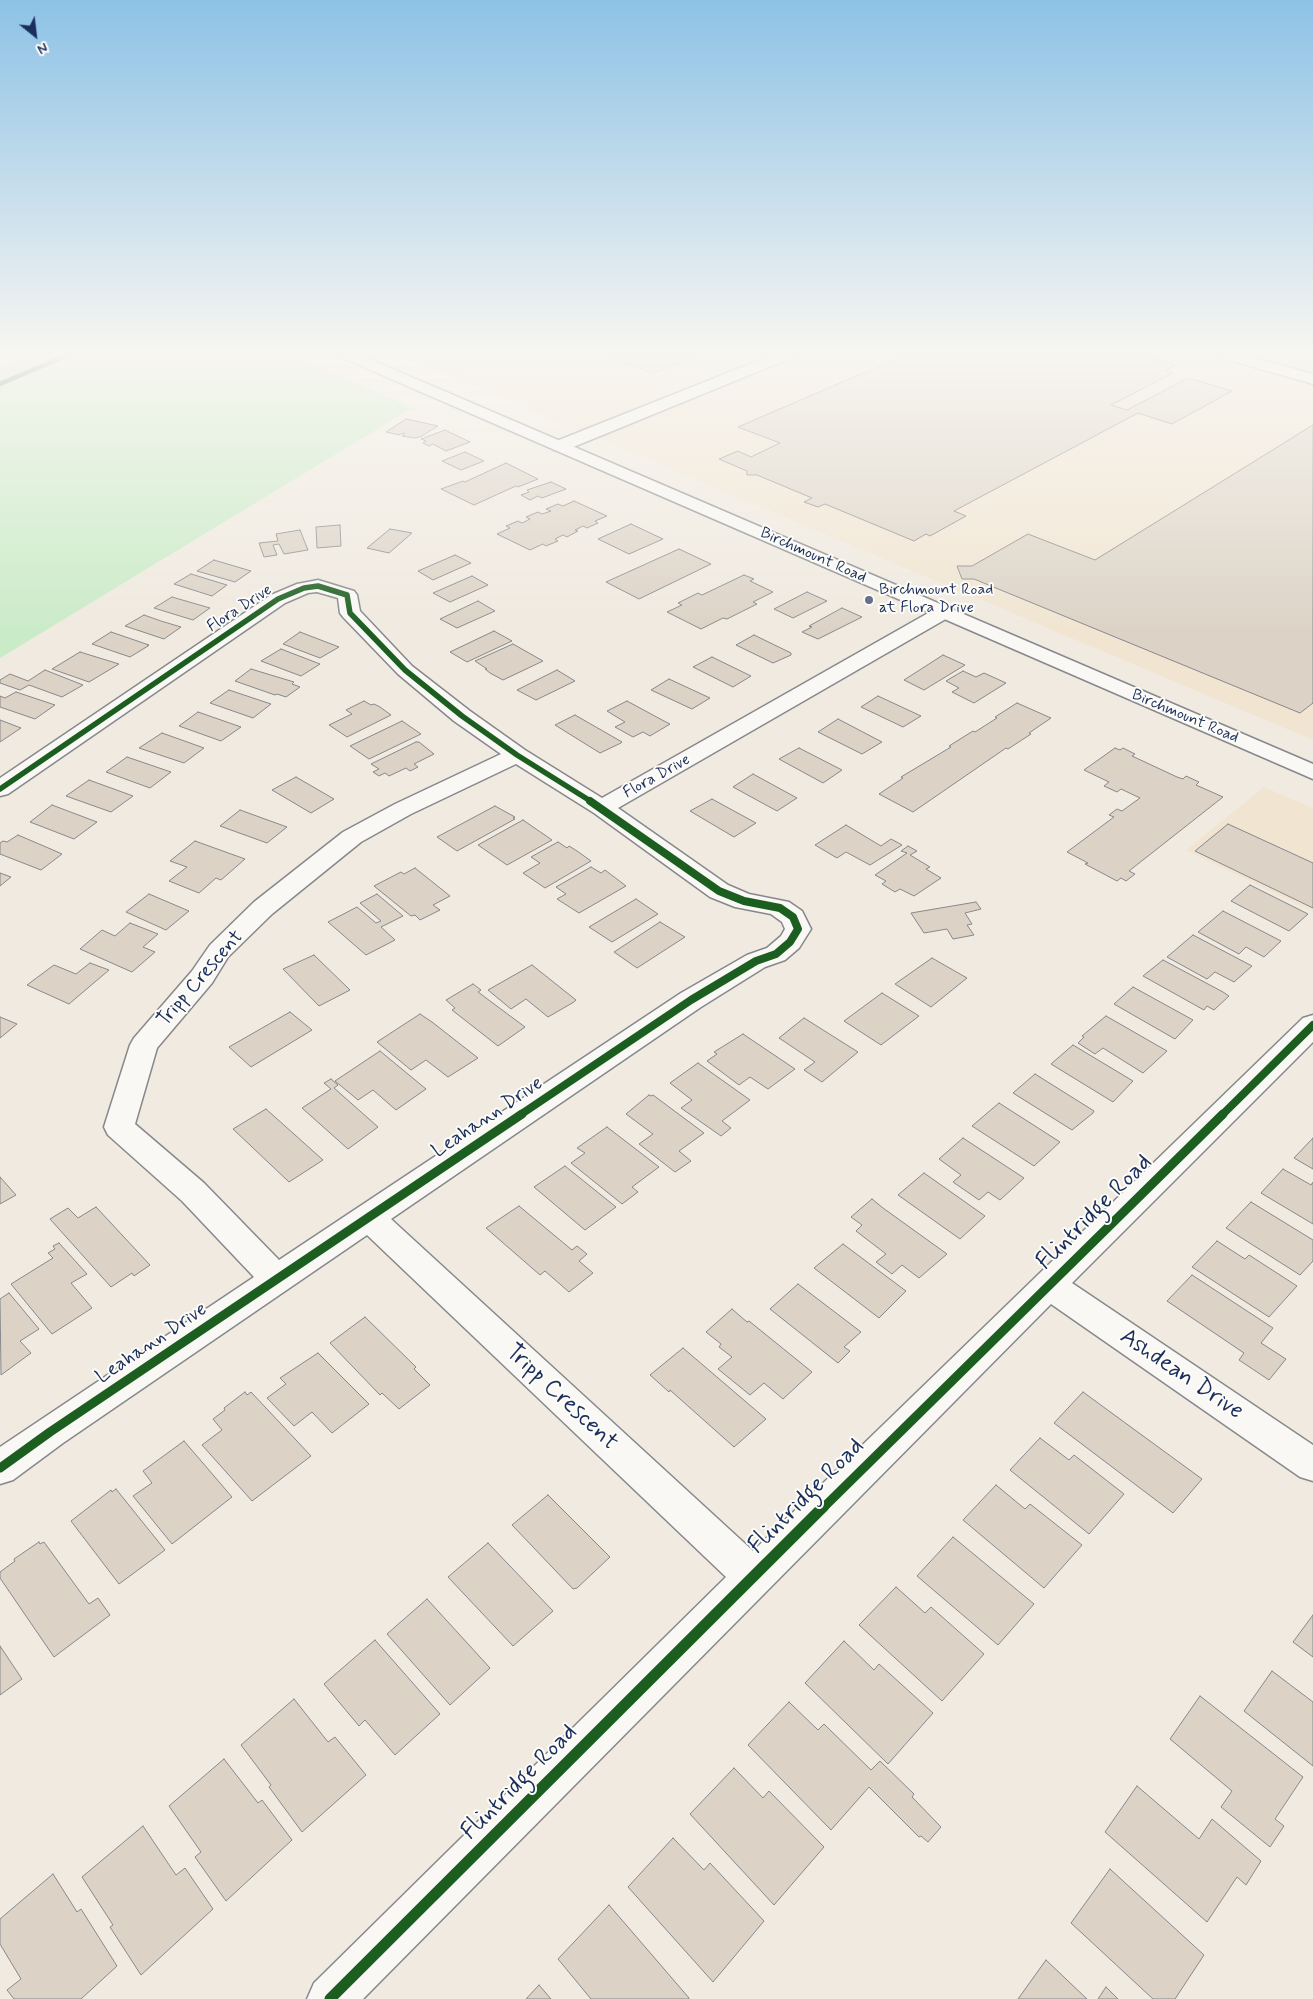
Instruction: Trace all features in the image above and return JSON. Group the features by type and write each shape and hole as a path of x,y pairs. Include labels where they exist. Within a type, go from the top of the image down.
{"street":[{"name":"Birchmount Road","path":"560,446 1313,772"},
{"name":"Flora Drive","path":"0,789 278,599 304,588 318,586 347,594 350,613 405,670 462,716 517,755 602,808 944,612"},
{"name":"Tripp Crescent","path":"277,1279 193,1192 119,1127 144,1045 202,977 219,951 263,908 352,837 403,809 517,755"},
{"name":"Leahann Drive","path":"0,1468 50,1432 277,1279 370,1219 692,1000 756,961 776,954 790,942 798,929 793,917 780,908 744,902 720,891 602,808"},
{"name":"Flintridge Road","path":"330,1999 753,1576 1313,1025"},
{"name":"Tripp Crescent","path":"370,1219 753,1576"},
{"name":"Ashdean Drive","path":"1049,1285 1313,1465"}],"shaded area":[{"path":"614,445 1313,445 1313,740"},
{"path":"1264,787 1313,808 1313,912 1186,850"}],"green space":[{"path":"0,445 351,445 0,658"}],"building":[{"path":"435,445 461,445 446,451"},
{"path":"775,445 1077,445 954,511 966,516 930,536 926,534 914,541 825,504 818,507 804,502 812,498 757,475 747,475 747,471 719,459 738,451 751,457"},
{"path":"1280,445 1313,445 1313,703 1300,713 974,579 962,579 957,566 972,566 1028,534 1095,560"},
{"path":"465,452 484,461 461,470 442,461"},
{"path":"506,463 538,479 518,487 516,486 474,505 441,489 463,481 465,482"},
{"path":"551,482 566,489 542,498 538,496 530,500 521,495 529,492 527,490"},
{"path":"574,501 607,516 595,521 598,523 587,528 583,526 575,530 578,531 567,537 563,535 555,539 558,541 546,546 543,544 530,550 497,534 510,528 506,526 518,521 522,523 530,519 526,517 538,512 542,514 551,511 546,509 558,504 563,506"},
{"path":"631,524 663,539 629,554 598,539"},
{"path":"340,525 341,546 317,548 316,527"},
{"path":"390,529 412,533 389,553 367,548"},
{"path":"300,530 308,550 284,554 279,544 273,545 277,555 264,557 259,543 278,541 276,534"},
{"path":"679,549 711,564 639,599 606,582"},
{"path":"455,555 471,563 433,580 418,571"},
{"path":"214,560 251,571 235,582 197,571"},
{"path":"191,574 227,585 212,596 174,584"},
{"path":"744,575 754,579 750,581 773,592 753,602 757,604 701,629 667,612 682,605 678,603 698,593 702,595"},
{"path":"472,576 488,585 450,602 433,593"},
{"path":"807,592 827,601 793,618 774,609"},
{"path":"172,597 210,608 193,620 154,608"},
{"path":"478,601 495,611 457,628 440,619"},
{"path":"842,608 862,617 818,639 802,632 812,627 809,626"},
{"path":"144,615 181,627 164,639 125,626"},
{"path":"494,631 512,641 467,662 450,652"},
{"path":"111,632 149,645 130,657 92,644"},
{"path":"300,632 339,647 320,658 283,644"},
{"path":"754,635 791,653 791,655 773,663 736,645"},
{"path":"513,644 543,661 503,680 490,673 475,661"},
{"path":"281,649 320,664 301,676 261,661"},
{"path":"80,652 119,664 89,682 52,669"},
{"path":"943,655 965,665 924,690 904,680"},
{"path":"712,657 751,676 733,687 693,667"},
{"path":"251,669 294,682 292,684 300,687 286,697 235,681"},
{"path":"45,670 83,685 62,697 29,685 20,690 0,683 0,680 10,674 28,681"},
{"path":"557,670 575,681 536,700 517,690"},
{"path":"963,671 976,677 984,673 1006,683 974,703 952,692 959,688 946,681"},
{"path":"669,679 710,698 692,709 651,690"},
{"path":"229,690 271,704 253,718 210,703"},
{"path":"16,692 55,705 35,719 0,707 0,696 5,698"},
{"path":"878,696 921,716 903,727 861,707"},
{"path":"364,701 380,707 391,715 347,737 329,725 352,714 346,710"},
{"path":"627,701 670,724 650,736 643,732 633,737 615,727 625,722 607,711"},
{"path":"1017,703 1051,718 1029,733 1031,734 1008,749 1006,748 913,812 879,794 903,778 901,777 997,718 995,717"},
{"path":"198,712 241,727 221,741 179,726"},
{"path":"575,715 622,742 600,753 555,725"},
{"path":"838,719 882,742 862,754 818,732"},
{"path":"0,720 21,728 0,742"},
{"path":"402,721 421,734 369,759 350,746"},
{"path":"162,733 204,748 184,763 139,748"},
{"path":"419,742 434,754 414,764 418,767 410,771 406,768 389,776 385,773 379,776 373,772 379,769 371,764"},
{"path":"799,748 842,770 823,783 779,759"},
{"path":"1115,748 1120,750 1123,748 1135,754 1132,756 1177,777 1183,779 1186,776 1199,782 1196,785 1223,797 1129,871 1135,874 1126,881 1121,878 1117,881 1067,852 1114,817 1109,815 1117,809 1122,811 1140,798 1121,789 1117,792 1104,786 1109,782 1084,770"},
{"path":"127,757 171,772 150,788 106,772"},
{"path":"753,774 797,798 777,811 733,787"},
{"path":"296,777 334,799 311,813 272,790"},
{"path":"89,780 133,796 111,812 66,796"},
{"path":"712,799 756,823 734,837 690,811"},
{"path":"52,805 97,822 74,839 30,822"},
{"path":"495,806 515,817 513,818 515,819 457,851 437,837"},
{"path":"240,810 287,827 267,843 220,826"},
{"path":"523,820 552,840 507,865 478,845"},
{"path":"1228,824 1313,863 1313,908 1195,851"},
{"path":"846,825 881,846 891,839 902,845 870,865 846,852 837,858 815,845"},
{"path":"18,835 62,854 41,870 0,854 0,843 3,841 7,842"},
{"path":"195,841 245,859 221,880 216,878 199,893 169,881 187,867 170,861"},
{"path":"558,842 567,848 569,846 591,861 545,888 523,873 540,863 531,857"},
{"path":"908,846 917,851 910,855 930,867 926,869 941,878 914,896 900,889 895,892 882,884 886,881 875,875 907,853 901,851"},
{"path":"591,867 601,873 605,870 626,886 579,913 557,899 566,894 556,887"},
{"path":"415,868 450,896 433,905 440,910 420,920 415,915 411,916 374,886 401,872 404,874"},
{"path":"0,873 11,877 0,886"},
{"path":"1250,885 1308,914 1289,931 1231,901"},
{"path":"149,894 189,911 166,930 126,912"},
{"path":"377,894 403,916 381,927 395,940 366,955 328,922 357,907 376,923 381,921 360,903"},
{"path":"636,899 658,914 612,942 589,927"},
{"path":"976,902 981,909 965,913 972,924 967,925 974,935 953,939 947,929 924,933 911,913"},
{"path":"1223,911 1281,941 1264,957 1246,947 1239,954 1198,932"},
{"path":"660,922 685,937 637,968 614,952"},
{"path":"130,923 158,934 143,947 155,952 132,972 80,949 102,930 115,936"},
{"path":"1193,935 1252,966 1234,982 1215,972 1207,979 1167,957"},
{"path":"314,955 350,990 319,1006 283,969"},
{"path":"932,958 967,978 931,1007 895,984"},
{"path":"1163,960 1229,996 1214,1010 1207,1006 1204,1010 1143,976"},
{"path":"90,963 109,970 69,1004 27,985 54,965 76,974"},
{"path":"532,965 576,1000 548,1017 526,999 511,1009 488,990"},
{"path":"473,984 481,990 478,992 525,1027 498,1046 452,1010 455,1008 446,1000"},
{"path":"1133,987 1193,1020 1175,1039 1114,1004"},
{"path":"882,993 919,1016 881,1045 844,1021"},
{"path":"290,1012 312,1030 251,1067 229,1047"},
{"path":"420,1014 478,1058 448,1077 426,1060 411,1070 377,1042"},
{"path":"1106,1016 1167,1051 1143,1073 1103,1048 1095,1054 1078,1043 1084,1037 1082,1036"},
{"path":"0,1017 17,1024 0,1038"},
{"path":"804,1018 858,1052 822,1082 804,1070 815,1062 779,1038"},
{"path":"743,1034 795,1069 768,1089 750,1077 739,1085 707,1061 717,1054 714,1052"},
{"path":"1073,1045 1133,1081 1113,1102 1051,1064"},
{"path":"380,1051 426,1089 396,1110 373,1090 358,1100 335,1081"},
{"path":"698,1063 750,1100 722,1121 731,1128 721,1136 681,1108 692,1100 670,1083"},
{"path":"1035,1074 1094,1111 1093,1113 1072,1130 1013,1093"},
{"path":"331,1079 338,1085 334,1088 378,1127 348,1149 302,1108 331,1089 324,1083"},
{"path":"649,1095 653,1095 704,1133 679,1151 691,1161 675,1172 639,1144 653,1134 626,1114"},
{"path":"999,1103 1060,1142 1034,1166 972,1126"},
{"path":"266,1109 323,1160 289,1182 233,1129"},
{"path":"607,1127 659,1167 632,1187 638,1192 622,1204 571,1163 585,1153 577,1148"},
{"path":"963,1138 1024,1178 1000,1200 988,1192 979,1200 953,1182 961,1175 939,1159"},
{"path":"1313,1138 1313,1169 1294,1158"},
{"path":"565,1166 616,1207 585,1230 534,1187"},
{"path":"1283,1169 1311,1185 1313,1182 1313,1224 1261,1193"},
{"path":"924,1173 985,1216 960,1239 898,1195"},
{"path":"0,1177 16,1195 0,1204"},
{"path":"872,1199 947,1254 919,1278 902,1265 892,1274 876,1262 886,1254 856,1231 862,1225 851,1217"},
{"path":"1251,1202 1313,1240 1313,1261 1300,1275 1226,1228"},
{"path":"519,1206 572,1250 577,1246 587,1254 579,1261 593,1273 569,1292 545,1271 540,1275 486,1228"},
{"path":"96,1207 150,1265 134,1276 132,1273 111,1287 50,1219 68,1208 78,1218"},
{"path":"1217,1241 1245,1259 1249,1255 1297,1286 1269,1317 1192,1267"},
{"path":"59,1243 87,1274 71,1283 92,1308 52,1334 11,1284 53,1258 48,1253 55,1249 53,1246"},
{"path":"843,1244 906,1291 879,1318 814,1268"},
{"path":"1192,1275 1273,1328 1261,1343 1286,1359 1269,1380 1239,1360 1244,1353 1167,1301"},
{"path":"798,1284 861,1332 844,1347 850,1351 838,1363 770,1309"},
{"path":"9,1293 39,1329 20,1341 31,1353 1,1375 0,1299"},
{"path":"732,1309 812,1372 783,1399 764,1383 750,1395 718,1369 732,1357 719,1347 721,1344 706,1332"},
{"path":"365,1317 416,1367 414,1369 430,1385 399,1409 382,1393 380,1395 330,1343"},
{"path":"683,1348 766,1419 734,1447 670,1390 669,1392 650,1375"},
{"path":"318,1353 369,1404 332,1433 312,1412 294,1426 267,1398 286,1384 280,1378"},
{"path":"245,1392 247,1395 251,1392 311,1456 252,1501 202,1445 222,1430 213,1419"},
{"path":"1083,1392 1202,1479 1173,1513 1054,1423"},
{"path":"1040,1438 1069,1460 1074,1455 1124,1494 1089,1534 1010,1470"},
{"path":"184,1441 232,1497 172,1544 133,1496 152,1483 143,1471"},
{"path":"996,1485 1025,1509 1030,1504 1082,1545 1044,1588 963,1520"},
{"path":"116,1489 165,1550 119,1584 71,1521 111,1490 112,1492"},
{"path":"548,1495 610,1557 577,1588 573,1589 512,1525"},
{"path":"953,1537 1034,1604 998,1645 917,1576"},
{"path":"39,1542 40,1544 44,1542 89,1604 98,1598 110,1615 54,1657 0,1578 0,1572 15,1561 14,1559"},
{"path":"488,1543 553,1611 513,1646 448,1577"},
{"path":"896,1587 925,1613 931,1607 984,1654 942,1701 859,1625"},
{"path":"427,1599 490,1668 450,1705 387,1634"},
{"path":"1313,1615 1313,1657 1293,1642"},
{"path":"375,1640 440,1714 395,1755 365,1720 359,1726 324,1684"},
{"path":"844,1641 874,1670 879,1664 933,1713 888,1764 805,1683"},
{"path":"0,1646 22,1679 0,1695"},
{"path":"1272,1671 1313,1702 1313,1766 1244,1711"},
{"path":"1200,1696 1303,1777 1275,1819 1284,1826 1270,1847 1221,1807 1232,1791 1170,1739"},
{"path":"294,1699 328,1742 335,1737 366,1775 302,1832 269,1787 271,1785 241,1745"},
{"path":"789,1702 818,1730 824,1724 871,1770 880,1761 914,1794 912,1797 941,1827 928,1842 921,1836 919,1837 869,1787 831,1830 748,1745"},
{"path":"224,1759 258,1803 262,1800 292,1840 226,1901 195,1857 201,1852 169,1806"},
{"path":"734,1768 763,1798 769,1791 824,1847 774,1905 690,1814"},
{"path":"1137,1786 1199,1839 1212,1819 1261,1861 1246,1885 1237,1877 1207,1922 1105,1832"},
{"path":"143,1826 176,1875 185,1868 213,1909 141,1975 110,1927 113,1925 82,1877"},
{"path":"673,1838 704,1870 710,1863 764,1921 713,1982 628,1887"},
{"path":"1110,1869 1204,1955 1175,1999 1153,1999 1071,1923"},
{"path":"53,1874 77,1912 81,1909 117,1966 81,1999 14,1999 7,1990 21,1979 0,1944 0,1919"},
{"path":"609,1905 689,1999 591,1999 558,1959"},
{"path":"1046,1960 1087,1999 1018,1999"},
{"path":"539,1985 551,1999 526,1999"},
{"path":"1106,1987 1118,1999 1098,1999"}],"cycle path":[{"path":"0,789 278,599 304,588 318,586 347,595 350,613 405,670 462,716 517,755 602,808 719,891 744,901 780,908 793,917 798,929 790,942 776,954 756,961 691,1000 50,1432 0,1468"},
{"path":"330,1999 769,1561 1313,1025"}],"place":[{"name":"Birchmount Road at Flora Drive","path":"869,600"}]}
